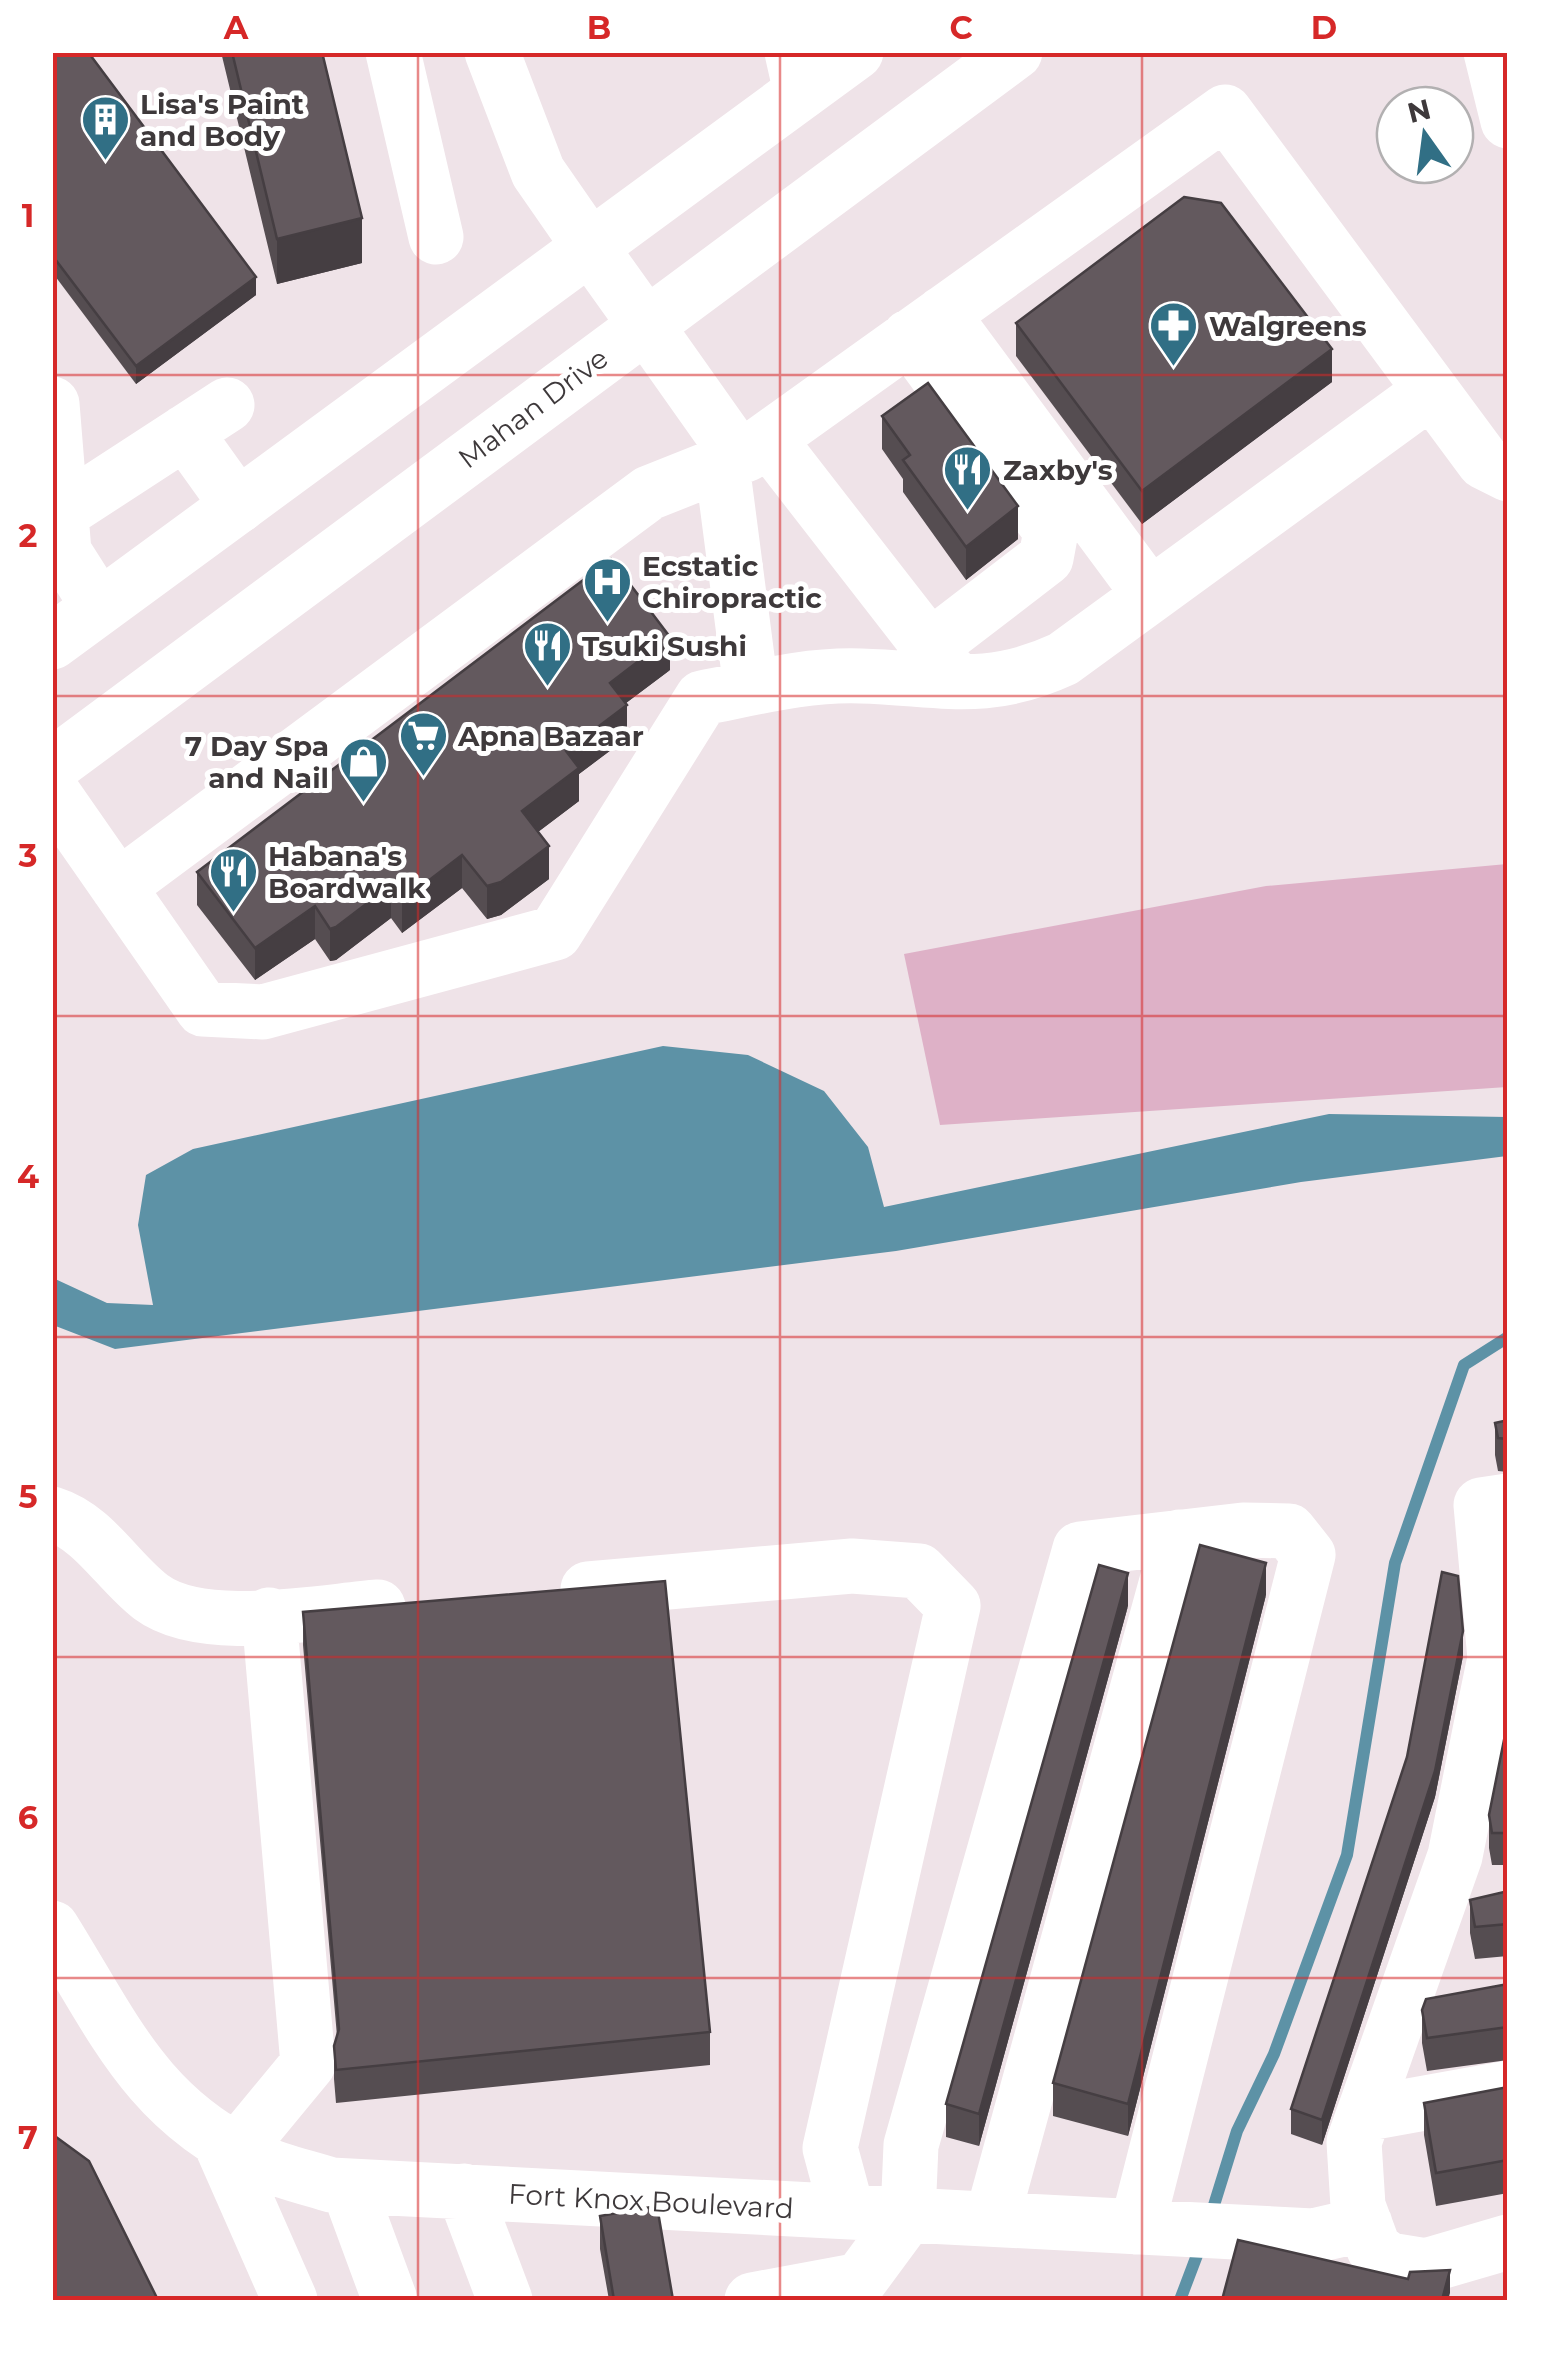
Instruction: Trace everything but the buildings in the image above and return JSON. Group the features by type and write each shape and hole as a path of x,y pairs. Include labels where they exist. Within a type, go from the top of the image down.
{"main road":[{"path":"393,52 436,237"},
{"path":"492,52 538,172 645,324 743,454 944,666"},
{"path":"52,642 590,247 796,72 856,52"},
{"name":"Mahan Drive","path":"52,766 1015,52"},
{"path":"1492,52 1508,121"},
{"path":"118,886 648,493 743,454 1224,112 1431,391 1500,461"},
{"path":"926,326 1031,434 1051,439 1109,517 1106,536 1150,595"},
{"path":"926,326 1051,531 1046,558 944,666"},
{"path":"52,792 203,1008 263,1012 554,933 702,698 808,678 944,666 1027,676 1063,660 1431,391"},
{"path":"52,404 58,507 99,608"},
{"path":"58,507 206,418 238,506"},
{"path":"743,454 752,688"},
{"path":"1508,1500 1481,1506 1500,1619 1486,1806 1455,1856 1354,2142 1358,2206 1374,2249 1389,2260 1426,2266 1461,2279 1508,2242"},
{"path":"52,1514 72,1520 154,1599 200,1617 269,1616 424,1603"},
{"path":"752,2300 860,2280 908,2215 911,2144 1080,1549 1243,1530 1289,1531 1308,1555 1179,2229"},
{"path":"992,2219 1180,1537"},
{"path":"540,1593 852,1566 919,1571 953,1606 830,2148 847,2211"},
{"path":"269,1616 308,2064 228,2144 290,2300"},
{"path":"1436,1907 1490,1897"},
{"name":"Fort Knox Boulevard","path":"61,1959 142,2076 172,2108 260,2162 348,2186 1313,2236 1365,2224"},
{"path":"1401,2004 1454,1995"},
{"path":"1364,2114 1508,2088"},
{"path":"348,2186 390,2300"},
{"path":"464,2191 505,2300"}],"shaded area":[{"path":"1507,864 1507,1087 940,1125 904,954 1266,886"}],"water":[{"path":"663,1046 748,1055 824,1091 868,1147 884,1207 1329,1114 1507,1117 1507,1156 1301,1182 896,1251 115,1349 53,1325 53,1278 107,1303 153,1305 138,1225 146,1175 193,1149"}],"waterway":[{"path":"1210,2218 1237,2131 1274,2054 1347,1855 1395,1563 1464,1365 1508,1337"},
{"path":"1180,2300 1202,2242"}],"place":[{"name":"Lisa's Paint and Body","path":"105,162"},
{"name":"Walgreens","path":"1174,368"},
{"name":"Zaxby's","path":"968,512"},
{"name":"Ecstatic Chiropractic","path":"607,624"},
{"name":"Tsuki Sushi","path":"547,688"},
{"name":"Apna Bazaar","path":"423,778"},
{"name":"7 Day Spa and Nail","path":"364,804"},
{"name":"Habana's Boardwalk","path":"233,914"}]}
